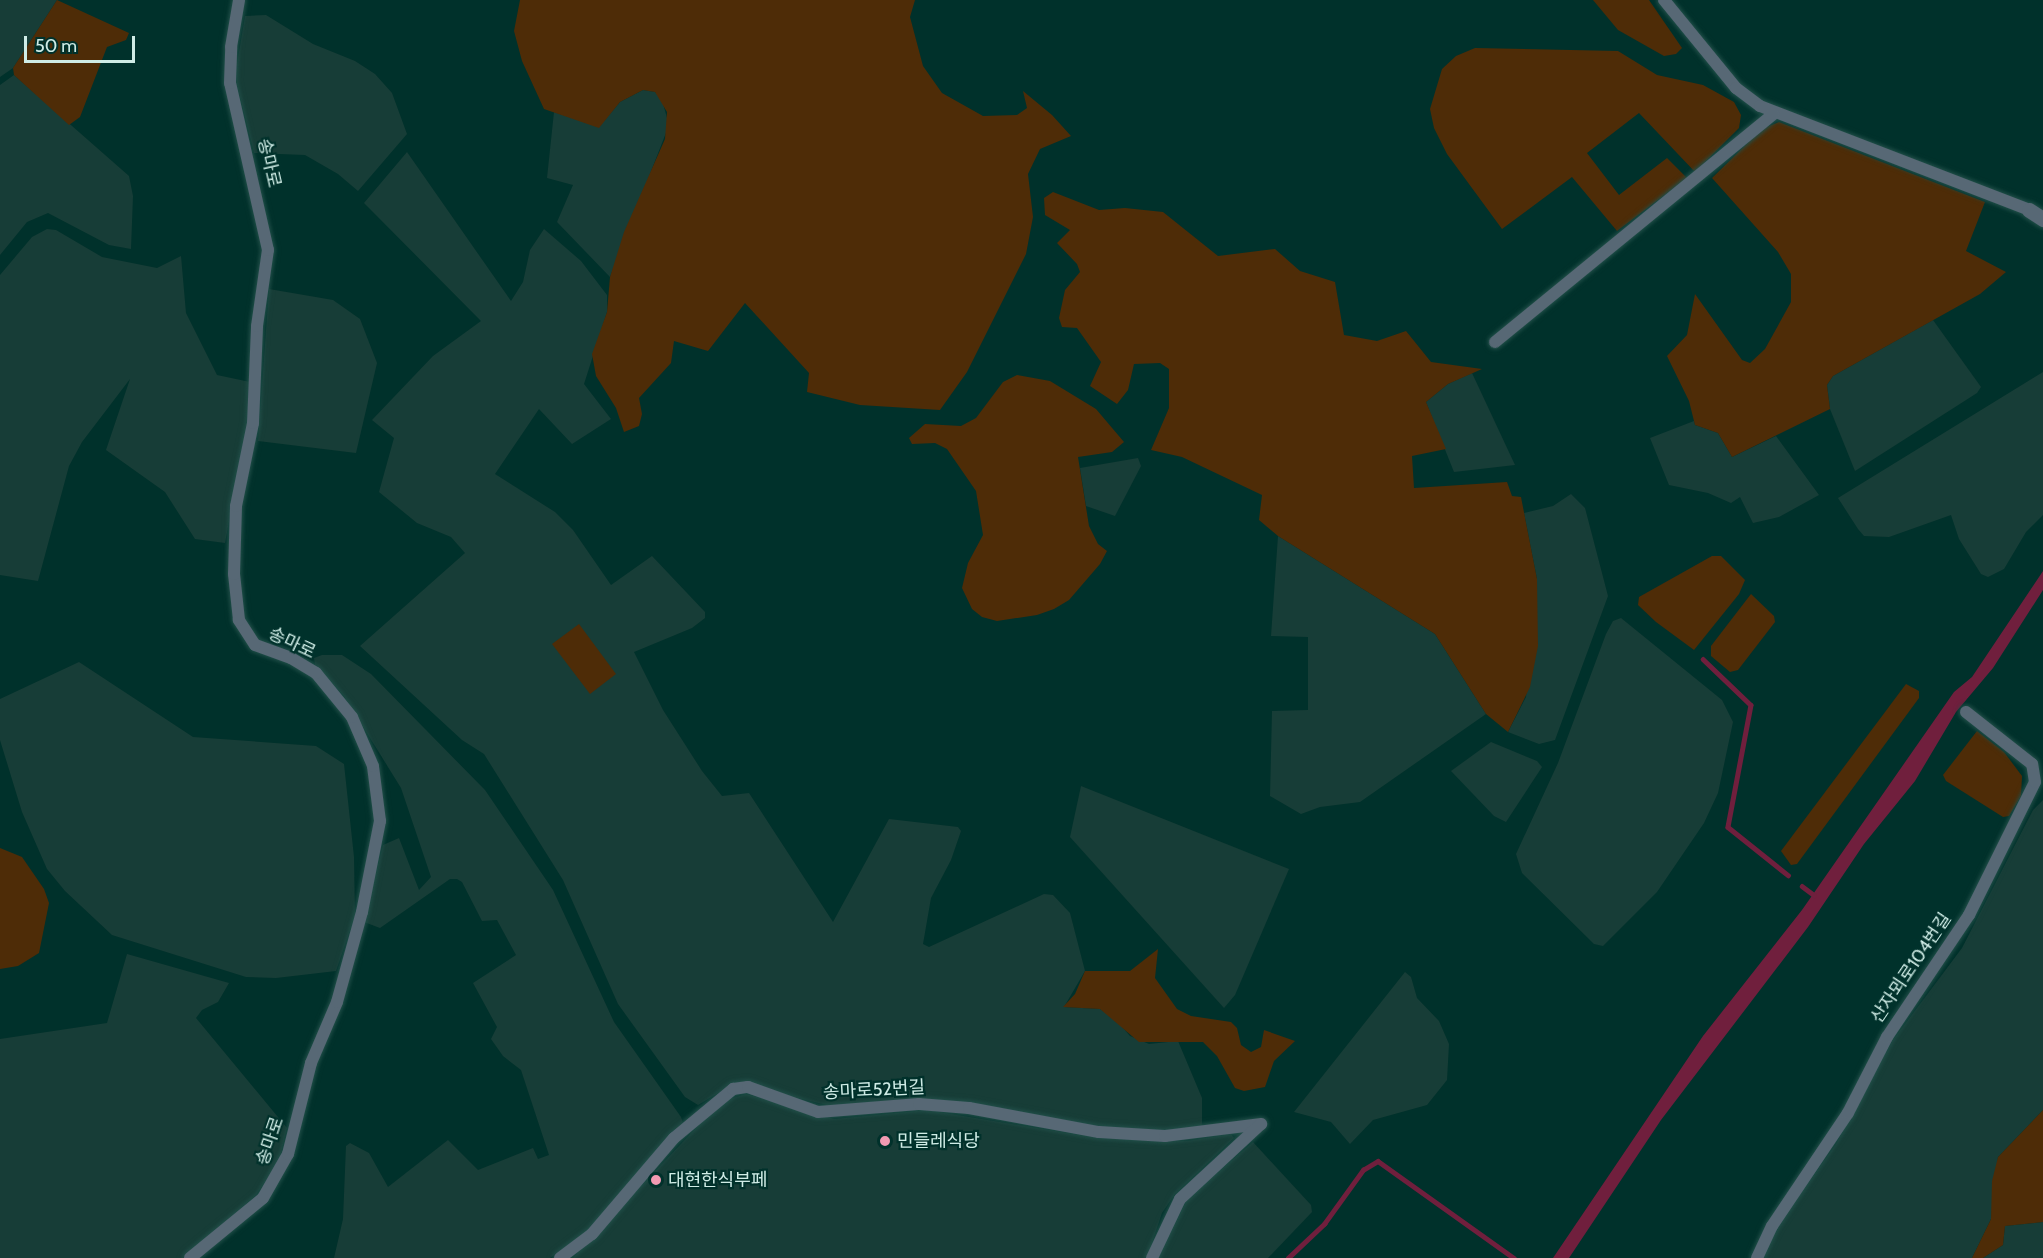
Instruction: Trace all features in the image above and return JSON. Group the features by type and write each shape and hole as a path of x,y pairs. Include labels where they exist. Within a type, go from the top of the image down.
{"street":[{"name":"송마로","path":"190,1258 263,1198 288,1154 311,1063 337,1002 362,912 380,821 373,766 352,717 315,673 297,661 255,645 239,620 234,562 236,506 253,423 257,326 268,250 230,83 231,47 239,0"},
{"path":"1664,0 1736,88 1774,114 1874,148 2029,210 2043,219"},
{"path":"1495,342 1774,114"},
{"name":"산자뫼로104번길","path":"1757,1258 1772,1226 1848,1113 1887,1037 1969,915 2035,782 2032,764 1966,712"},
{"name":"송마로52번길","path":"560,1258 592,1234 674,1138 733,1089 748,1087 818,1112 919,1104 969,1108 1099,1132 1165,1136 1261,1124 1180,1199 1152,1258"}],"shaded area":[{"path":"0,0 57,0 13,68 0,77"},
{"path":"57,0 129,33 126,40 107,47 80,117 69,125 14,75 13,68"},
{"path":"520,0 915,0 910,17 923,66 942,93 983,116 1017,115 1027,108 1023,91 1052,115 1071,136 1040,149 1028,174 1033,217 1026,254 967,372 940,410 860,405 807,392 809,373 745,303 708,351 674,341 671,363 639,398 642,414 639,426 624,432 616,408 596,376 592,354 607,312 610,277 624,232 665,139 667,112 655,92 643,90 620,102 599,128 544,109 522,61 514,31"},
{"path":"1593,0 1649,0 1682,48 1676,54 1664,56 1618,30"},
{"path":"266,15 313,44 355,61 375,74 392,93 407,134 358,191 338,174 305,155 254,153 237,85 237,64 245,16"},
{"path":"1475,48 1618,51 1657,75 1703,85 1734,102 1741,115 1739,128 1695,172 1639,113 1587,153 1619,195 1667,158 1687,178 1617,231 1572,177 1502,229 1447,154 1434,128 1430,109 1442,69 1456,56"},
{"path":"14,75 129,176 133,196 131,249 109,245 48,213 27,222 0,255 0,85"},
{"path":"643,90 655,92 662,100 669,125 610,277 557,222 573,185 547,178 554,112 599,127 620,102"},
{"path":"1779,122 1985,202 1966,251 2006,272 1980,294 1833,376 1827,385 1830,409 1732,457 1718,433 1695,425 1689,401 1667,356 1687,335 1695,294 1742,360 1750,363 1765,349 1791,302 1791,274 1778,252 1712,178 1762,129"},
{"path":"407,152 511,301 523,282 530,250 544,229 581,261 607,295 607,312 584,384 611,419 572,444 539,409 495,474 555,512 573,530 611,585 652,556 705,612 705,618 692,628 634,652 663,710 702,771 722,796 749,793 833,922 889,819 958,827 961,831 951,860 931,898 923,944 929,947 1044,894 1053,895 1070,913 1085,971 1064,1007 1100,1009 1111,1014 1130,1036 1149,1044 1178,1041 1202,1098 1202,1127 1170,1130 1093,1127 977,1104 831,1106 735,1083 698,1105 685,1097 618,1004 563,880 484,754 462,740 360,646 465,553 451,537 417,523 379,492 394,438 372,420 433,356 481,321 364,203"},
{"path":"1053,192 1099,210 1125,208 1163,212 1218,256 1275,249 1300,271 1335,282 1344,335 1377,341 1406,331 1431,362 1482,369 1448,384 1426,402 1446,449 1412,456 1414,488 1507,482 1512,496 1521,497 1537,579 1538,646 1530,687 1508,732 1486,714 1435,634 1278,536 1259,520 1262,495 1182,457 1151,450 1169,408 1169,369 1160,363 1134,364 1128,390 1117,404 1090,386 1101,362 1077,328 1062,327 1059,318 1065,290 1080,272 1077,264 1057,243 1070,230 1045,215 1044,198"},
{"path":"47,229 56,230 102,257 157,268 181,256 186,313 217,375 250,382 247,424 225,543 195,539 165,492 106,450 130,379 82,442 69,466 38,581 0,575 0,275 32,237"},
{"path":"269,289 333,300 360,319 377,363 356,453 258,441"},
{"path":"1933,320 1981,387 1977,393 1855,471 1830,409 1827,385 1833,376"},
{"path":"2043,372 2043,515 2026,532 2004,569 1988,577 1981,574 1959,539 1951,515 1889,537 1864,536 1838,498"},
{"path":"1472,373 1515,465 1454,472 1426,402 1448,384"},
{"path":"1017,375 1050,381 1096,409 1124,442 1112,452 1078,457 1089,526 1098,544 1107,551 1100,564 1069,600 1054,609 1037,615 997,621 982,617 972,609 962,588 968,563 983,535 976,491 947,449 935,443 912,444 909,438 925,424 961,426 976,418 1003,382"},
{"path":"1694,421 1695,425 1718,433 1732,457 1776,436 1819,495 1779,517 1753,523 1740,497 1731,503 1708,493 1669,485 1650,438"},
{"path":"1138,458 1141,466 1115,516 1086,506 1080,468"},
{"path":"1571,494 1585,508 1608,596 1555,740 1539,744 1508,732 1526,697 1537,579 1524,513 1553,506"},
{"path":"1278,536 1435,634 1486,714 1360,802 1320,807 1301,814 1270,796 1272,711 1308,710 1308,637 1271,636"},
{"path":"1712,556 1721,556 1745,580 1739,594 1694,650 1656,622 1638,605 1639,597"},
{"path":"2043,571 2043,590 1993,668 1956,712 1915,781 1864,844 1808,927 1661,1120 1569,1258 1553,1258 1703,1036 1802,910 1954,692 1972,677"},
{"path":"1751,594 1774,616 1775,622 1738,670 1730,672 1711,656 1711,646"},
{"path":"1621,618 1722,700 1733,722 1718,793 1704,823 1657,892 1603,946 1594,944 1522,873 1516,854 1558,763 1606,634 1613,621"},
{"path":"579,624 616,674 590,694 552,644"},
{"path":"322,655 342,655 371,674 485,790 553,890 614,1022 681,1117 683,1123 586,1232 550,1258 334,1258 343,1219 346,1146 350,1143 369,1153 388,1187 448,1140 478,1170 533,1148 538,1159 549,1155 521,1070 503,1056 491,1039 497,1027 473,983 516,955 497,920 482,921 462,882 450,879 380,928 364,922 383,845 399,838 419,890 431,877 401,788 344,696 315,665 314,658"},
{"path":"79,662 193,737 316,746 344,764 354,857 355,916 336,971 276,978 246,977 112,935 65,891 47,869 22,812 0,740 0,699"},
{"path":"1906,684 1919,691 1919,698 1797,864 1791,865 1781,851"},
{"path":"1977,731 2004,752 2022,776 2021,796 2009,816 2003,817 1946,781 1943,775"},
{"path":"1491,742 1537,761 1542,767 1506,822 1494,816 1451,771"},
{"path":"1081,786 1289,869 1235,995 1224,1008 1070,837"},
{"path":"2043,800 2043,1110 1998,1157 1991,1219 1972,1258 1763,1258 1777,1227 1836,1144 1893,1040 1962,948 2033,810"},
{"path":"0,848 22,857 44,889 49,903 39,953 18,966 0,969"},
{"path":"1158,949 1155,978 1177,1009 1191,1016 1231,1022 1237,1028 1241,1045 1251,1052 1261,1047 1264,1030 1295,1041 1274,1061 1265,1087 1244,1091 1235,1088 1217,1056 1203,1042 1139,1042 1100,1009 1063,1007 1075,994 1085,971 1130,971"},
{"path":"127,954 229,983 218,1002 202,1010 196,1018 287,1128 279,1161 256,1195 183,1258 0,1258 0,1039 107,1023"},
{"path":"1405,972 1411,977 1417,998 1439,1021 1449,1044 1447,1080 1427,1105 1373,1120 1350,1144 1331,1122 1294,1112"},
{"path":"746,1094 834,1119 927,1110 1098,1138 1187,1141 1231,1134 1234,1138 1175,1194 1162,1213 1147,1258 573,1258 713,1110 726,1100"},
{"path":"2043,1110 2043,1222 2005,1226 2003,1245 1983,1258 1972,1258 1991,1219 1992,1181 1998,1157"},
{"path":"1253,1142 1311,1205 1312,1212 1268,1258 1158,1258 1188,1198"},
{"path":"2043,1222 2043,1258 1983,1258 2003,1245 2005,1226"}],"waterway":[{"path":"1703,659 1751,705 1728,827 1788,875"},
{"path":"1802,886 1814,895"},
{"path":"1288,1258 1324,1224 1363,1170 1378,1161 1514,1258"}],"place":[{"name":"민들레식당","path":"885,1141"},
{"name":"대현한식부페","path":"656,1180"}]}
